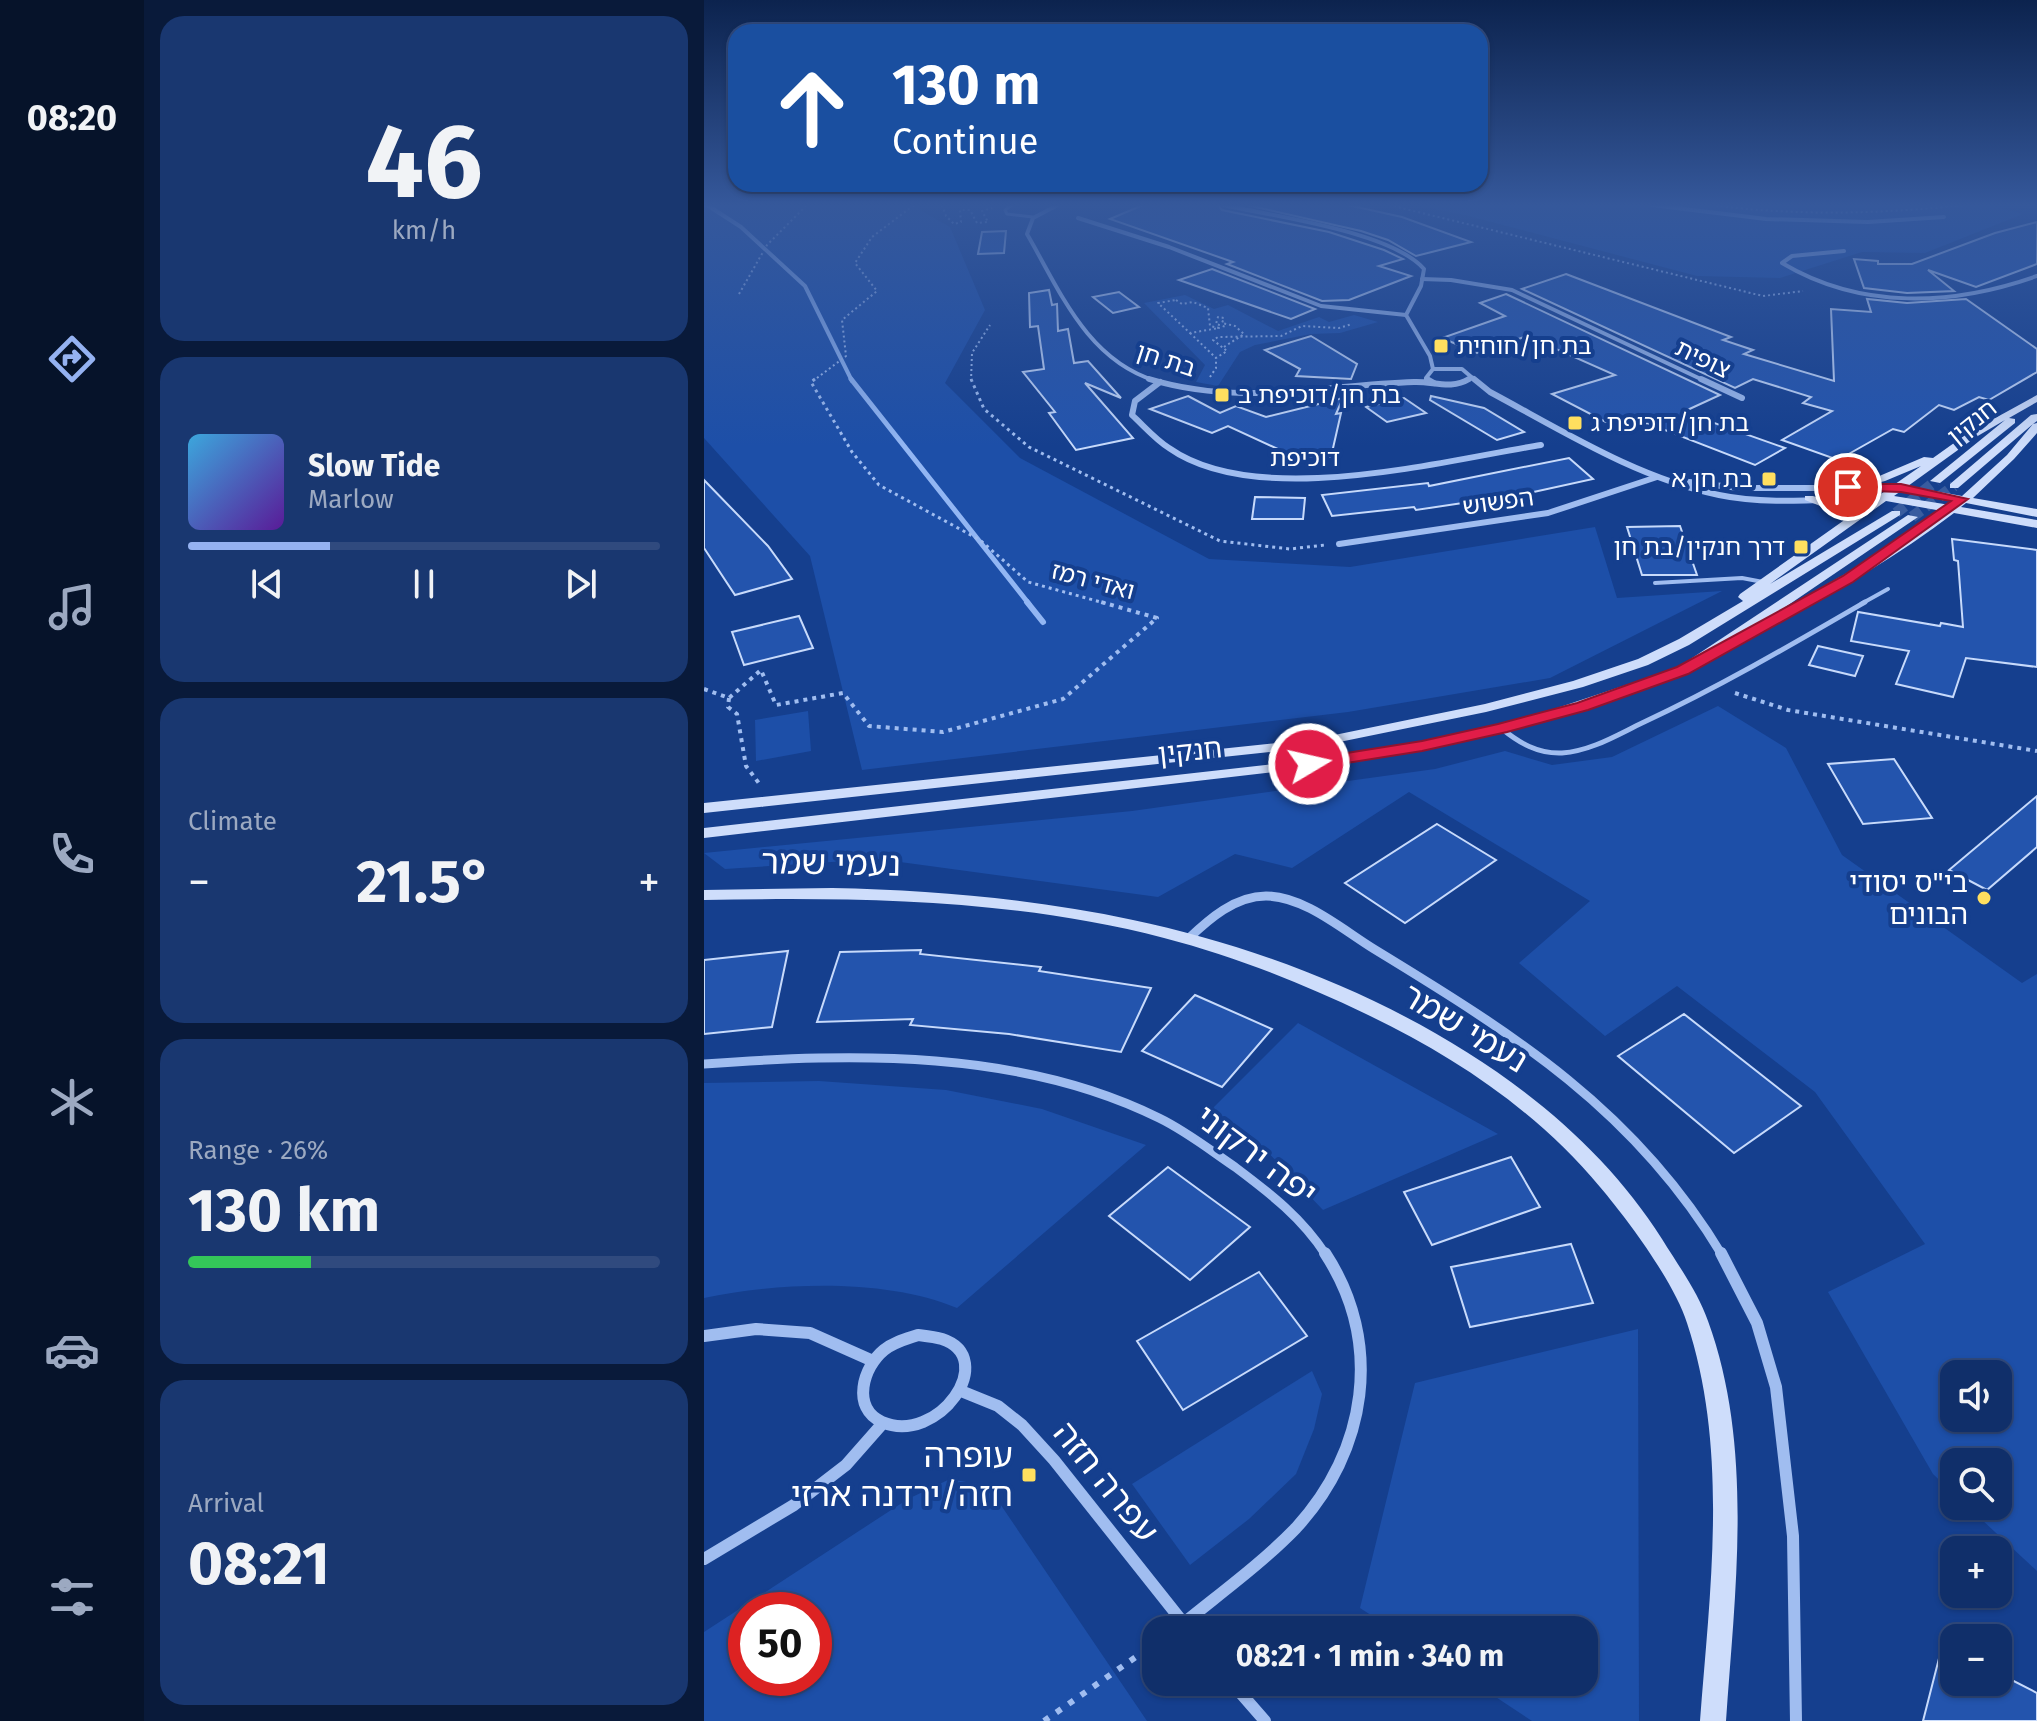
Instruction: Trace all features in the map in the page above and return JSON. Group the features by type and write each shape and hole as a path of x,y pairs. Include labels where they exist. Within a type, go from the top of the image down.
{"main road":[{"path":"1848,487 1908,469 1958,445 2037,399"},
{"name":"חנקין","path":"1936,481 2037,399"},
{"name":"חנקין","path":"1954,486 2037,415"},
{"path":"1682,671 1848,579 1919,531 1992,473 2037,426"},
{"path":"1684,642 1763,582 1887,498 1958,445"},
{"path":"1992,473 1986,486 1990,493 2037,513"},
{"path":"1901,488 2037,513"},
{"path":"1809,498 1848,511 1852,516 1846,526"},
{"path":"1887,498 2017,520 2037,527"},
{"name":"חנקין","path":"704,808 1315,743 1486,708 1578,684 1643,662 1684,642 1896,513"},
{"path":"1919,531 1954,519 1988,515"},
{"name":"חנקין","path":"704,833 1309,764 1422,746 1501,728 1583,706 1682,671 1912,517"},
{"name":"נעמי שמר","path":"704,895 872,893 959,899 1048,911 1188,939 1326,990 1426,1036 1476,1066 1573,1140 1625,1196 1663,1254 1696,1318 1714,1382 1723,1464 1722,1580 1713,1721"}],"street":[{"name":"בת חן","path":"1058,285 1092,341 1113,361 1160,382 1250,395 1345,391 1410,383 1458,384"},
{"path":"1268,285 1321,306 1406,315"},
{"path":"1419,285 1406,315 1410,331 1430,356 1433,369 1455,367"},
{"name":"צופית","path":"1483,285 1512,290 1742,398"},
{"path":"1821,285 1828,289 1887,297 1954,299 1986,294 2011,285"},
{"path":"1430,356 1467,371 1490,392 1657,477 1728,496 1887,498"},
{"name":"בת חן","path":"1410,383 1433,369"},
{"path":"1426,375 1435,383"},
{"path":"1458,384 1471,377"},
{"name":"דוכיפת","path":"1160,382 1135,401 1132,415 1147,434 1168,451 1250,476 1348,477 1541,445"},
{"path":"1458,384 1490,392"},
{"path":"1626,489 1635,475 1629,465"},
{"path":"1657,477 1739,488 1901,488"},
{"name":"הפשוש","path":"1339,544 1548,513 1657,477"},
{"path":"1188,939 1216,913 1253,897 1277,897 1314,912 1545,1059 1605,1110 1663,1173 1707,1228 1743,1294 1771,1365 1789,1478 1797,1613 1796,1721"},
{"name":"יפה ירקוני","path":"704,1064 776,1058 863,1057 1019,1073 1095,1092 1153,1114 1208,1147 1263,1188 1310,1230 1341,1280 1362,1333 1364,1385 1349,1447 1324,1492 1285,1538 1199,1616"},
{"path":"704,1336 756,1329 810,1333 873,1361"},
{"path":"918,1335 948,1340 959,1349 965,1361 961,1391 952,1405 936,1417 919,1425 900,1427 883,1423 871,1415 864,1404 861,1390 873,1361 893,1344 918,1335"},
{"name":"עפרה חזה","path":"961,1391 998,1406 1022,1425 1054,1460 1178,1616"},
{"path":"704,1559 794,1505 846,1465 883,1423"},
{"path":"1243,1696 1265,1721"}],"lane":[{"path":"1655,583 1742,578 1763,582"},
{"path":"1501,728 1517,743 1538,751 1571,753 1589,748 1718,687 1888,589"}],"path":[{"path":"739,294 743,285"},
{"name":"ואדי רמז","path":"729,698 761,670 776,705 843,693 869,726 943,732 1063,699 1157,618 1028,582 980,540 879,485 852,452 811,382 846,356 842,320 877,291 873,285"},
{"path":"1719,285 1763,296 1791,290 1828,289"},
{"path":"1200,390 1216,368 1216,358 1158,303 1176,300 1182,304 1193,302 1208,308 1210,326 1219,328"},
{"path":"1216,358 1227,351 1213,340 1218,337 1281,336 1302,326 1339,328 1360,320 1364,312"},
{"path":"1189,333 1226,327 1216,324 1218,317 1224,318 1222,323 1242,331 1242,338"},
{"path":"990,325 972,353 971,380 984,409 1029,447 1220,541 1290,549 1339,544"},
{"path":"1224,347 1242,338"},
{"path":"1718,687 1788,710 2037,751"},
{"path":"704,689 729,698 728,707 737,714 746,766 768,794"},
{"path":"1044,1721 1142,1653"}],"shaded area":[{"path":"704,285 975,285 985,310 945,383 1020,458 1209,559 1350,567 1595,527 1617,598 1722,591 1550,678 1348,712 862,770 810,556 704,438"},
{"path":"1185,295 1214,309 1228,305 1278,331 1319,317 1329,322 1354,315 1378,322 1340,333 1311,334 1255,345 1240,352 1218,386 1196,382 1205,365 1144,303"},
{"path":"1718,706 1786,748 1842,855 2022,983 2037,974 2037,1571 2012,1548 2012,1536 1999,1536 1982,1520 2012,1520 2012,1448 1940,1448 1940,1481 1933,1474 1828,1292 1925,1244 1815,1092 1677,986 1605,1036 1519,963 1590,901 1409,792 1292,868 1235,854 1158,897 878,859 725,869 704,853 1132,811 1435,769 1505,751 1552,765 1612,757"},
{"path":"808,711 811,751 756,761 755,720"},
{"path":"1298,1023 1498,1134 1323,1210 1259,1143 1211,1110"},
{"path":"819,1081 946,1090 1042,1109 1146,1145 957,1308 929,1298 866,1287 798,1286 704,1298 704,1083"},
{"path":"1638,1329 1639,1721 1532,1721 1494,1696 1598,1696 1598,1616 1372,1616 1360,1608 1415,1383"},
{"path":"1312,1371 1322,1394 1314,1429 1296,1474 1249,1519 1190,1565 1132,1484"},
{"path":"950,1479 988,1486 1147,1721 704,1721 704,1632 728,1616 728,1696 832,1696 832,1592 765,1592 908,1499"}],"building":[{"path":"1194,285 1254,285 1315,309 1291,319"},
{"path":"1282,285 1387,285 1349,300 1322,301"},
{"path":"1533,285 1596,285 1731,337 1723,340 1753,350 1744,354 1834,381 1831,309 1871,312 1867,299 1907,303 1966,299 2037,349 2037,372 1989,400 1979,397 1954,410 1939,405 1904,432 1893,429 1838,460 1782,440 1832,411 1803,403 1811,397 1753,379 1735,388 1522,289"},
{"path":"1863,285 1947,285 1954,291 1907,293 1864,288"},
{"path":"1049,290 1052,305 1057,304 1058,331 1068,329 1074,363 1088,361 1121,398 1085,383 1133,438 1076,450 1049,413 1055,412 1023,372 1044,369 1038,326 1030,327 1029,293"},
{"path":"1119,292 1139,307 1113,313 1093,297"},
{"path":"1506,294 1720,395 1683,412 1785,448 1755,465 1647,423 1623,431 1552,394 1615,375 1527,336 1477,353 1442,338 1505,316 1480,303"},
{"path":"1311,336 1357,364 1351,379 1296,376 1300,369 1265,350"},
{"path":"1188,396 1220,413 1236,406 1266,417 1343,398 1336,414 1341,413 1331,457 1293,456 1228,426 1212,433 1150,409"},
{"path":"1431,396 1484,408 1524,432 1497,440 1430,400"},
{"path":"1404,398 1426,413 1387,422 1366,407"},
{"path":"1569,458 1593,479 1529,493 1416,510 1414,507 1332,516 1322,495 1428,483 1429,486"},
{"path":"704,480 768,546 792,579 735,595 704,548"},
{"path":"1255,497 1305,498 1303,519 1252,519"},
{"path":"1680,526 1697,575 1642,575 1627,527"},
{"path":"1952,539 2037,550 2037,667 1966,658 1953,697 1896,684 1909,651 1851,641 1858,612 1963,627 1958,561 1954,560"},
{"path":"799,616 813,648 744,665 732,632"},
{"path":"1818,646 1863,656 1855,676 1809,665"},
{"path":"1894,759 1932,818 1863,824 1828,764"},
{"path":"2037,796 2037,847 1987,890 1949,870"},
{"path":"1437,824 1496,860 1405,923 1345,883"},
{"path":"921,950 920,954 1041,967 1039,971 1151,988 1121,1052 1009,1034 910,1025 913,1019 817,1022 840,952"},
{"path":"788,951 772,1027 704,1034 704,960"},
{"path":"1195,995 1272,1029 1222,1087 1142,1051"},
{"path":"1684,1014 1801,1106 1734,1153 1618,1056"},
{"path":"1511,1157 1540,1207 1432,1245 1404,1192"},
{"path":"1168,1167 1250,1227 1190,1280 1109,1216"},
{"path":"1571,1244 1593,1303 1470,1327 1451,1267"},
{"path":"1259,1272 1307,1336 1183,1410 1137,1341"},
{"path":"1940,1654 1940,1696 2012,1696 2012,1680 2037,1693 2037,1721 1923,1721"}],"waterway":[{"path":"804,285 851,379"},
{"path":"851,379 1029,604"},
{"path":"1027,602 1043,622"}],"tunnel":[{"path":"1896,513 1936,481"},
{"path":"1912,517 1954,486"}],"place":[{"name":"בת חן/חוחית","path":"1441,346"},
{"name":"בת חן/דוכיפת ב","path":"1222,395"},
{"name":"בת חן/דוכיפת ג","path":"1575,423"},
{"name":"בת חן א","path":"1769,479"},
{"name":"דרך חנקין/בת חן","path":"1801,547"},
{"name":"בי\"ס יסודי הבונים","path":"1984,898"},
{"name":"עופרה חזה/ירדנה ארזי","path":"1029,1475"}],"route":[{"path":"1309,764 1422,746 1501,728 1583,706 1682,671 1848,579 1962,499 1901,488 1848,487"}]}
